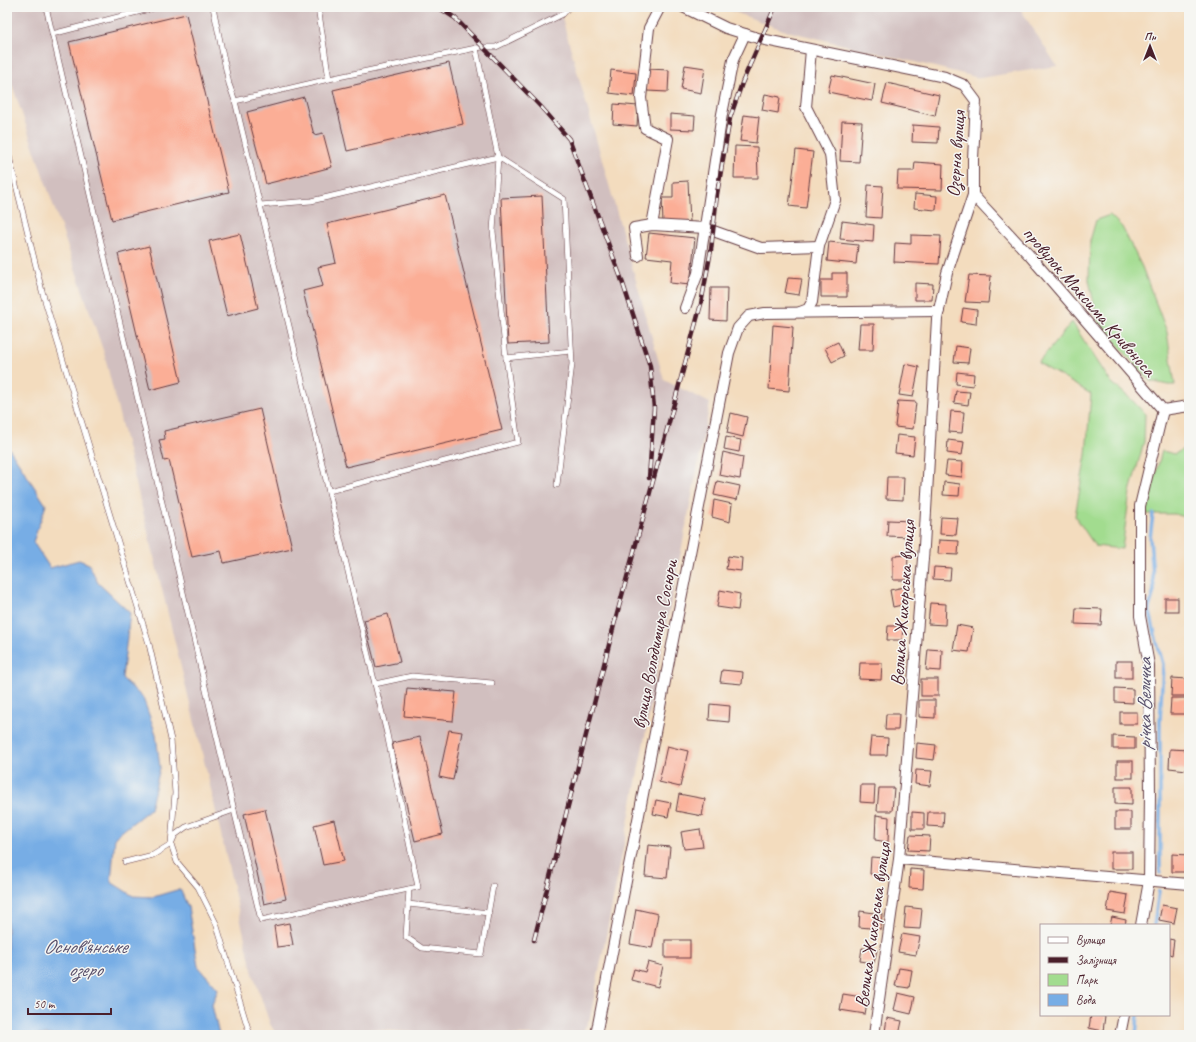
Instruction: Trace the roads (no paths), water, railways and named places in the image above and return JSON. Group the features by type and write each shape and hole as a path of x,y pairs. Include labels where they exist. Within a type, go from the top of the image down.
{"street":[{"path":"652,225 668,139 645,128 641,98 649,28 660,7"},
{"name":"Озерна вулиця","path":"683,7 726,28 761,39 945,77 964,85 976,101 973,195 947,273 939,311"},
{"path":"685,308 698,273 722,114 733,60 745,34"},
{"path":"800,312 808,308 812,302 819,246 835,200 830,154 806,107 811,50"},
{"name":"провулок Максима Кривоноса","path":"973,195 1029,254 1163,410"},
{"path":"638,256 634,228 652,225 705,228 761,248 819,246"},
{"path":"800,312 939,311"},
{"name":"Велика Жихорська вулиця","path":"874,1035 900,859 924,546 937,319 939,311"},
{"name":"вулиця Володимира Сосюри","path":"596,1035 728,353 738,328 749,316 765,313 800,312"},
{"path":"1141,924 1149,881 1149,665 1140,616 1140,506 1163,410 1189,406"},
{"path":"900,859 1189,884"},
{"path":"1120,1035 1124,1016"}],"lane":[{"path":"46,7 261,920 418,887 387,734 235,101 229,84 213,7"},
{"path":"52,34 157,7"},
{"path":"318,7 330,79"},
{"path":"235,101 476,48 496,47 563,14 569,7"},
{"path":"329,491 518,442 506,358 493,231 498,157 476,48"},
{"path":"7,148 42,291 150,644 171,740 175,793 171,844 177,862 198,887 216,924 250,1035"},
{"path":"260,205 311,201 498,157 564,199 572,364 557,485"},
{"path":"506,358 571,352"},
{"path":"375,684 412,676 492,683"},
{"path":"125,862 153,856 171,844 175,835 186,828 234,810"},
{"path":"409,889 406,937 422,948 481,954 493,886"},
{"path":"408,904 488,913"}],"water":[{"name":"Основ'янське озеро","path":"7,445 46,505 33,542 50,568 79,560 89,564 98,583 130,613 122,678 143,698 156,734 160,768 150,809 115,837 111,882 133,896 153,897 180,889 188,907 198,966 218,989 212,1005 219,1035 7,1035"}],"waterway":[{"name":"річка Величка","path":"1153,514 1150,538 1154,591 1149,608 1163,664 1160,722 1160,873"},
{"name":"річка Величка","path":"1154,924 1159,891"},
{"name":"річка Величка","path":"1136,1035 1138,1016"}],"railway":[{"path":"438,7 455,18 541,107 569,139 621,278 650,366 654,408 649,478"},
{"path":"534,940 614,625 701,304 711,250 717,194 730,118 742,83 775,7"}]}
